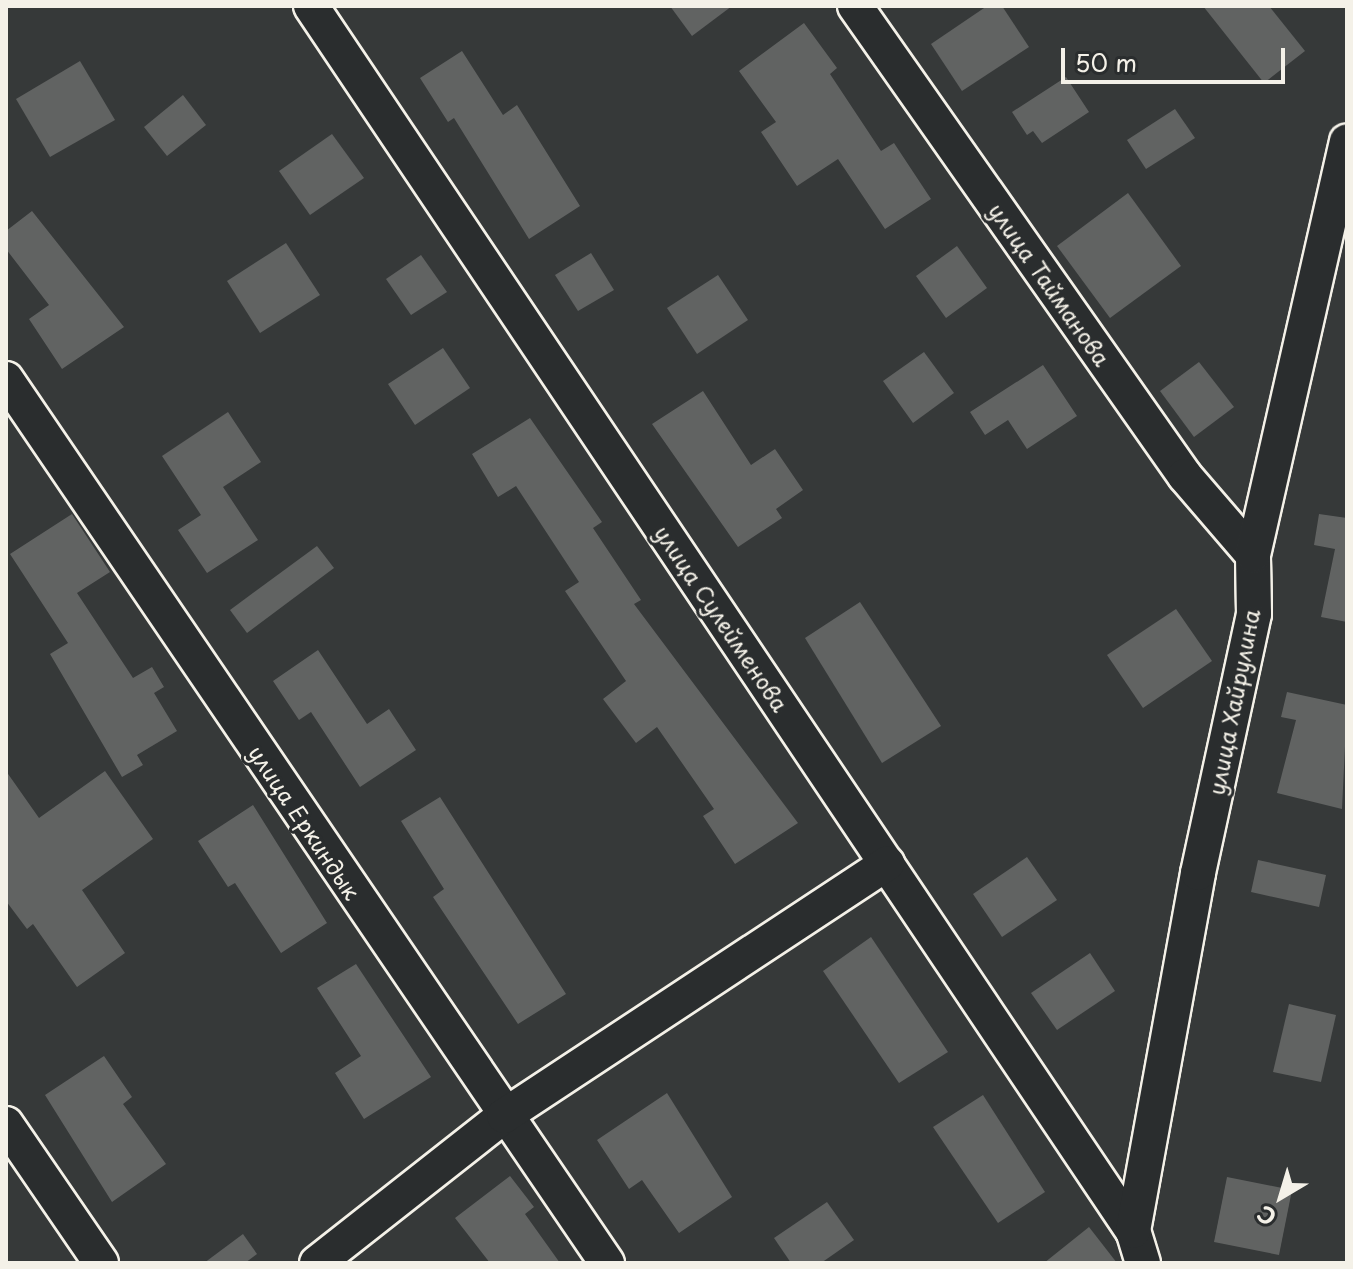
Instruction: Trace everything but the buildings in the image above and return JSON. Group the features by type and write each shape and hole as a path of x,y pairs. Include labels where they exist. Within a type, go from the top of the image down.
{"street":[{"name":"улица Сулейменова","path":"311,6 887,863 1138,1247"},
{"name":"улица Тайманова","path":"855,6 1185,476 1253,555"},
{"name":"улица Хайрулина","path":"1138,1247 1198,873 1254,614 1253,555 1347,142"},
{"name":"улица Еркиндык","path":"6,379 504,1116 607,1263"},
{"path":"317,1263 504,1116 887,863"},
{"path":"6,1124 101,1263"}]}
